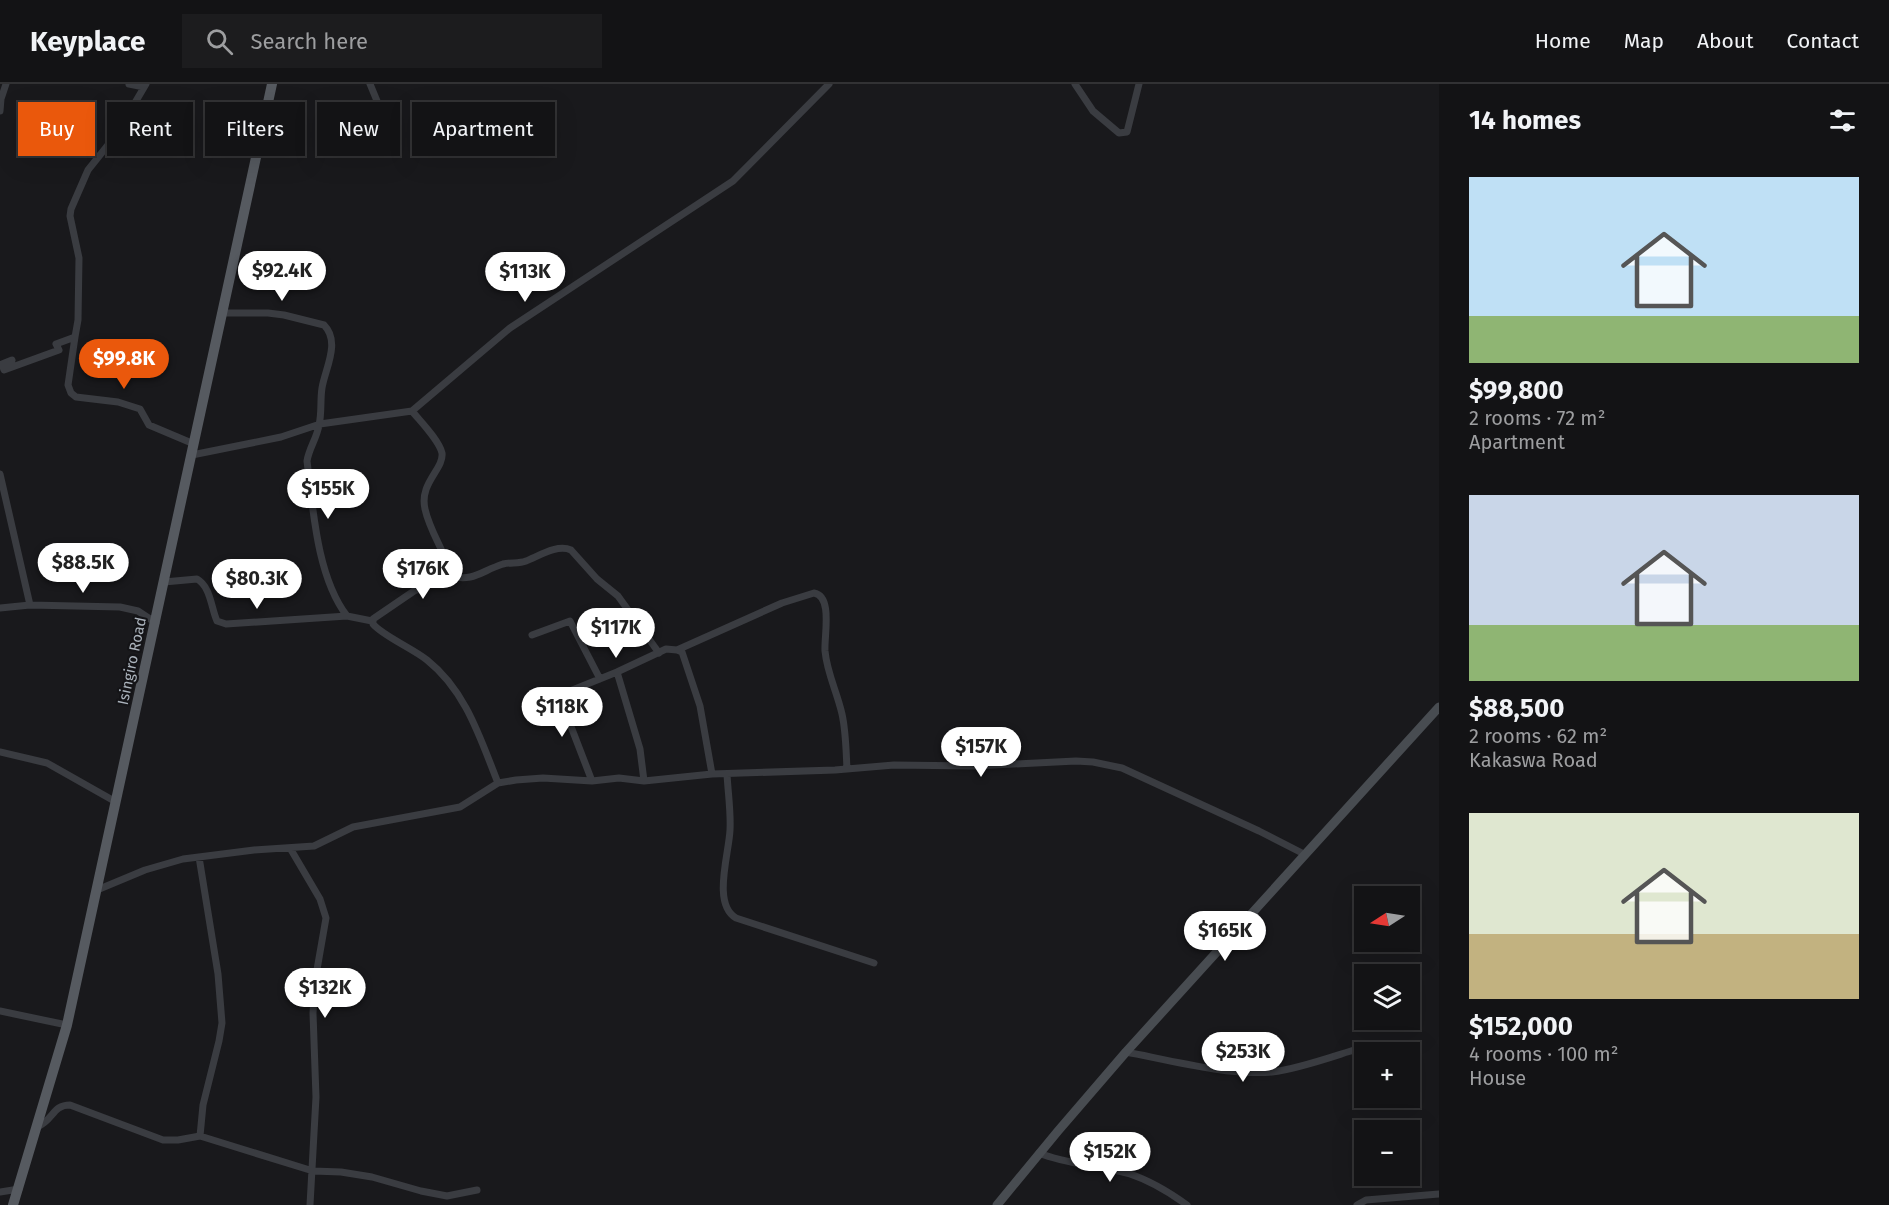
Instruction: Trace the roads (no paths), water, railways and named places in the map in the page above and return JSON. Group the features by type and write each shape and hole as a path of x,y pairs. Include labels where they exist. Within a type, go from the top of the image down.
{"main road":[{"name":"Isingiro Road","path":"14,1205 67,1025 272,84"},
{"path":"997,1205 1126,1052 1439,707"}],"street":[{"path":"0,111 6,84"},
{"path":"129,84 145,86 116,135 88,170 71,209 70,216 79,258 78,320 68,385 71,393 76,397 118,402 140,409 149,425 193,449 281,437 320,424 412,411 510,328 734,181 829,84"},
{"path":"370,84 377,102"},
{"path":"1075,84 1093,111 1119,134 1127,132 1139,84"},
{"path":"223,313 284,315 324,325 329,330 330,359 322,385 320,424 308,461 322,560 333,594 347,616"},
{"path":"12,360 2,364 4,370 59,350 56,344 75,337"},
{"path":"412,411 438,443 442,452 441,459 423,496 428,521 450,576"},
{"path":"0,474 30,605"},
{"path":"164,582 197,579 202,582 210,597 214,616 220,623 347,616 372,621 414,591 450,576 469,578 502,565 525,562 537,556 566,548 571,550 597,579 618,597 659,653"},
{"path":"592,781 559,696 562,693 617,672 666,649 678,650 807,594 819,594 826,607 824,640 826,667 846,732 847,769"},
{"path":"0,608 30,605 129,608 156,623"},
{"path":"372,621 380,631 416,650 436,666 451,683 466,706 498,783"},
{"path":"532,636 570,621 600,679"},
{"path":"678,650 682,652 700,706 712,774"},
{"path":"617,672 639,741 644,781"},
{"path":"0,752 47,763 116,802"},
{"path":"97,890 153,867 199,857 314,846 353,827 460,807 498,783 543,778 592,781 619,778 644,781 712,774 894,765 974,766 1065,761 1101,763 1122,768 1304,854"},
{"path":"727,774 730,840 724,899 730,915 874,963"},
{"path":"290,848 320,899 326,918 315,981 313,1013 316,1071 310,1205"},
{"path":"199,857 218,974 222,1023 203,1105 200,1136"},
{"path":"0,1011 67,1025"},
{"path":"1126,1052 1216,1068 1263,1072 1284,1069 1354,1050"},
{"path":"37,1127 49,1120 60,1106 70,1105 162,1140 200,1136 313,1171 341,1172 372,1177 447,1196 477,1190"},
{"path":"1039,1153 1055,1159 1129,1174 1163,1188 1187,1205"},
{"path":"0,1192 19,1189"},
{"path":"1357,1205 1366,1200 1439,1194"}]}
